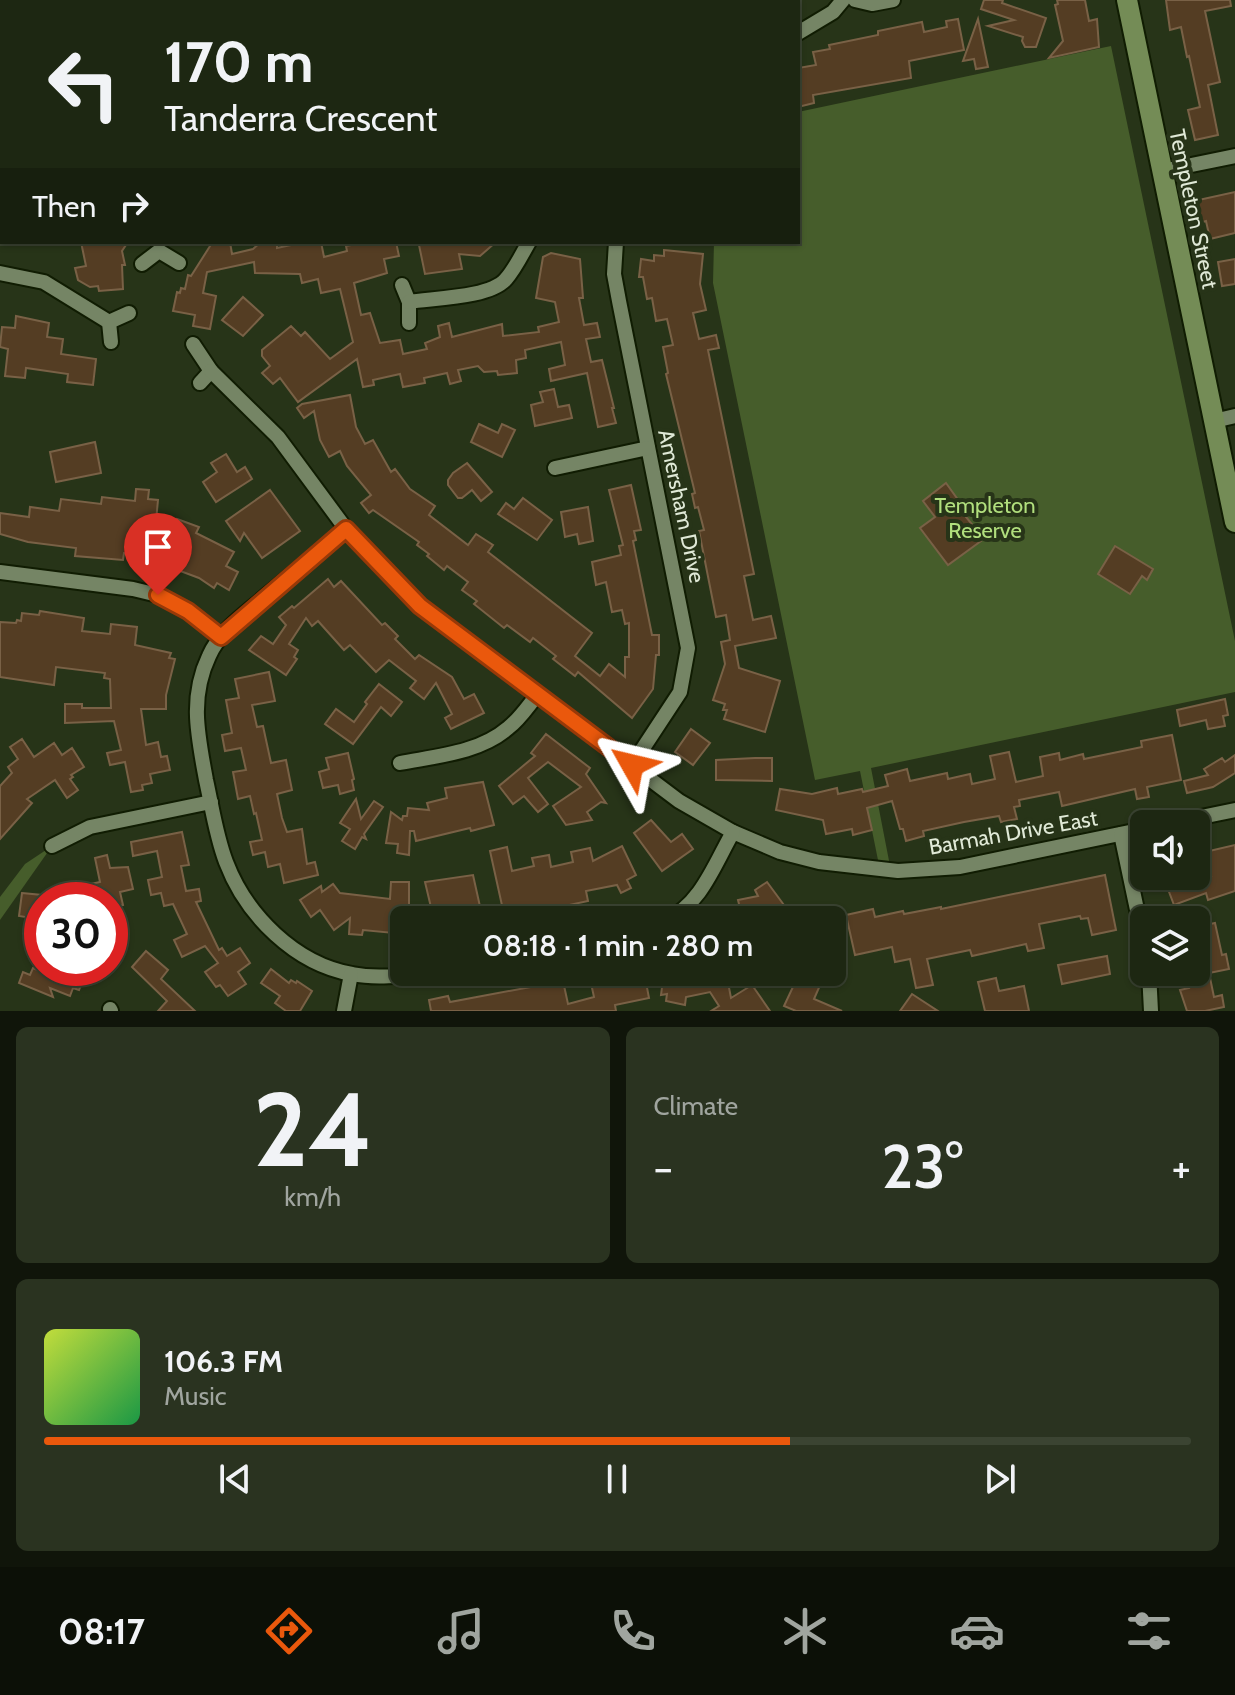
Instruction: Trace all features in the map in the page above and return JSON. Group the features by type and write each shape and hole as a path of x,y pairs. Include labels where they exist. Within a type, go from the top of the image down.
{"street":[{"path":"800,32 833,12 843,0"},
{"path":"855,0 872,4 893,0"},
{"name":"Templeton Street","path":"1127,0 1235,522"},
{"path":"1162,171 1235,156"},
{"path":"409,302 475,294 498,286 528,244"},
{"name":"Amersham Drive","path":"612,244 616,287 685,628 687,661 680,692 632,765"},
{"path":"142,264 160,246 179,263"},
{"path":"0,273 44,282 109,322"},
{"path":"402,285 409,302 409,323"},
{"path":"109,322 129,313"},
{"path":"109,322 111,342"},
{"name":"Barmah Drive East","path":"193,344 211,371 284,444 346,529 420,606 679,801 733,832 808,860 898,871 960,867 1130,832"},
{"path":"200,383 211,371"},
{"path":"1214,421 1235,416"},
{"path":"555,468 648,448"},
{"path":"346,529 221,637 204,667 195,707 198,737 226,862 258,917 297,951 351,974 390,976"},
{"path":"0,572 147,592 177,604 221,637"},
{"path":"400,763 488,742 514,723 538,694"},
{"path":"52,846 90,827 211,802"},
{"path":"1210,815 1235,810"},
{"path":"687,906 700,891 733,832"},
{"path":"1121,834 1136,906"},
{"path":"344,1011 351,974"},
{"path":"1150,986 1151,1011"}],"green space":[{"name":"Templeton Reserve","path":"1111,46 1235,641 1235,692 871,768 891,871 880,870 860,771 815,780 713,283 714,244 800,244 800,112"},
{"path":"52,846 0,920 0,897 25,864"}],"building":[{"path":"984,0 1003,0 1002,3 1046,18 1036,47 1025,47 1023,37 988,26 1014,20 981,9"},
{"path":"1057,0 1085,0 1089,21 1097,19 1099,47 1049,58 1063,41 1055,5 1058,4"},
{"path":"1166,0 1230,0 1231,6 1205,11 1220,82 1208,85 1218,135 1195,140 1188,110 1200,107 1181,27 1170,30"},
{"path":"958,19 964,50 909,61 911,78 813,95 814,103 800,106 800,68 816,65 813,52 830,49 829,45 878,35 878,31 922,22 924,32 947,27 946,21"},
{"path":"978,19 988,67 976,69 974,59 963,61"},
{"path":"1235,192 1235,233 1210,239 1206,221 1199,223 1194,201"},
{"path":"81,244 127,244 122,251 125,265 122,265 123,289 99,291 98,286 90,287 78,280 75,268 86,266"},
{"path":"211,244 230,244 232,254 253,249 259,244 277,244 277,248 321,244 324,257 347,251 346,246 356,244 396,244 399,256 384,259 387,273 354,283 361,315 370,313 380,343 400,340 403,354 427,349 425,343 440,337 438,326 449,323 452,337 502,324 503,336 539,332 538,327 559,322 555,302 536,298 543,257 551,253 580,259 583,298 579,298 584,325 597,323 600,337 586,339 591,362 602,360 616,423 598,427 587,373 551,381 549,369 565,365 561,342 525,350 526,358 516,360 517,373 498,375 497,371 484,372 478,366 458,370 461,381 450,384 447,373 424,378 425,383 403,387 400,374 373,380 374,385 363,387 357,359 298,402 280,378 273,384 262,373 270,366 262,356 262,350 291,326 301,336 305,332 330,359 353,342 340,289 321,293 318,279 302,283 300,274 255,273 254,262 207,272 203,293 216,296 210,329 193,326 195,315 173,311 177,292 185,289 188,275 191,276"},
{"path":"494,244 480,256 459,254 462,269 425,274 419,245"},
{"path":"664,250 703,254 700,284 706,310 693,313 699,339 716,335 719,348 708,350 754,574 744,576 753,620 771,616 776,638 735,646 739,668 780,681 765,732 724,719 725,704 713,700 725,664 721,642 730,640 726,615 716,617 699,531 704,530 698,507 695,508 692,494 695,493 666,374 663,347 673,345 667,319 656,321 652,298 647,299 643,277 639,277 641,259 654,261 654,255 664,256"},
{"path":"1235,259 1235,284 1222,286 1218,262"},
{"path":"243,297 263,315 243,336 222,320"},
{"path":"16,316 49,323 47,337 63,339 61,354 96,359 93,385 67,382 68,374 26,368 25,378 5,376 8,349 0,347 2,327 15,328"},
{"path":"554,389 558,407 569,405 572,418 535,426 531,405 543,402 540,392"},
{"path":"350,395 356,427 365,444 373,440 391,472 395,469 410,489 435,506 429,515 468,545 476,534 493,545 488,552 592,633 575,656 600,676 609,664 625,677 625,657 629,657 629,623 625,624 622,610 612,612 606,582 596,585 592,562 621,555 619,546 623,545 609,490 631,485 641,530 634,531 636,540 633,541 652,635 659,635 653,689 632,718 578,672 575,676 553,659 556,656 533,638 530,642 507,625 504,628 474,604 477,601 462,590 468,582 447,566 444,570 417,545 419,542 373,510 369,513 361,503 371,495 347,466 340,451 329,457 320,440 314,411 304,418 297,408 302,404"},
{"path":"479,424 498,433 502,424 515,430 502,457 471,442"},
{"path":"95,442 101,473 56,482 50,452"},
{"path":"226,454 237,472 245,467 252,479 216,502 203,482 217,472 211,463"},
{"path":"467,463 492,492 481,501 472,490 458,498 448,485 453,473"},
{"path":"946,483 969,515 966,517 979,533 977,535 981,541 948,565 920,528 935,517 923,501"},
{"path":"136,489 149,490 148,499 158,500 154,542 141,541 139,554 124,553 123,560 75,556 76,548 28,542 0,534 0,513 29,517 30,507 59,511 61,499 101,504 102,497 135,501"},
{"path":"270,490 300,531 262,558 244,533 240,541 226,521"},
{"path":"523,498 552,520 537,540 498,514 506,503 514,509"},
{"path":"588,507 593,541 579,544 577,534 565,537 561,512"},
{"path":"177,519 199,527 196,533 234,552 226,566 238,572 229,590 217,583 214,588 199,578 172,568 176,556 166,552"},
{"path":"1115,546 1153,569 1147,580 1142,576 1130,594 1098,574"},
{"path":"328,579 334,587 341,581 382,625 385,623 398,636 395,639 415,659 419,655 452,677 464,699 474,694 484,713 451,729 445,718 452,714 436,683 424,699 410,688 416,681 389,660 376,672 350,645 344,650 318,621 312,626 306,618 289,644 298,650 294,657 297,659 286,675 249,650 261,636 273,644 286,625 279,617"},
{"path":"40,611 84,618 82,631 110,634 111,624 137,627 135,645 171,653 169,658 175,659 166,695 166,709 141,709 146,745 158,742 161,757 167,756 170,770 150,774 152,783 142,785 143,790 131,792 125,762 110,765 107,753 121,750 114,721 65,723 65,704 82,704 82,708 111,708 110,679 104,678 105,673 56,667 54,685 0,677 0,622 16,623 17,620 21,621 22,613 39,615"},
{"path":"269,672 275,701 252,705 257,727 263,726 271,763 286,760 292,790 277,794 282,818 287,832 302,829 307,864 315,862 318,875 284,883 280,864 268,867 265,852 253,855 250,842 262,840 256,813 250,796 238,799 233,772 246,770 241,748 225,751 222,735 232,733 226,700 239,698 235,679"},
{"path":"379,684 402,702 391,716 381,707 353,744 325,724 336,709 354,722"},
{"path":"1225,699 1228,715 1223,716 1225,726 1208,729 1206,720 1180,726 1177,710"},
{"path":"691,729 710,743 693,765 675,752"},
{"path":"546,734 590,768 586,774 606,803 601,802 587,812 592,820 566,825 553,806 581,787 548,762 528,778 548,804 538,812 524,796 513,804 499,786 535,756 531,753"},
{"path":"1172,735 1181,780 1147,787 1149,797 1137,799 1135,789 1062,806 1059,792 1019,800 1020,806 1014,807 1017,819 1001,822 999,816 964,822 923,831 924,836 906,841 892,801 867,808 872,830 853,835 852,829 826,834 823,820 776,810 780,789 812,794 837,788 838,794 862,789 863,792 888,786 885,775 907,769 910,781 947,773 948,779 970,774 972,784 995,779 990,756 1009,752 1016,782 1043,776 1040,757 1059,753 1060,760 1083,754 1084,759 1142,747 1141,741"},
{"path":"22,739 34,757 54,743 62,755 72,748 84,767 71,775 73,777 70,779 78,790 67,798 55,780 27,799 32,803 0,839 0,786 12,773 8,767 18,759 10,747"},
{"path":"348,753 354,790 340,794 338,785 323,788 319,772 329,769 326,758"},
{"path":"1235,755 1235,773 1213,787 1187,793 1184,781 1208,775 1204,769 1222,758 1225,762"},
{"path":"772,758 772,781 716,780 716,760"},
{"path":"483,782 494,825 416,841 414,831 410,831 409,855 397,853 398,844 386,843 391,812 402,820 403,816 407,816 408,808 429,810 427,803 447,798 445,788"},
{"path":"356,799 361,819 374,801 383,807 364,834 366,839 362,837 355,849 342,841 350,829 340,823"},
{"path":"651,820 671,842 682,834 693,849 662,871 634,833"},
{"path":"182,832 189,865 181,866 186,891 199,889 201,901 196,902 219,950 222,948 227,956 240,948 250,963 238,972 246,984 228,996 220,985 216,987 205,972 218,963 205,946 182,957 174,940 187,934 173,904 164,906 161,893 151,895 148,880 162,877 157,851 133,856 131,842"},
{"path":"1235,845 1235,891 1208,900 1206,893 1174,905 1168,890 1210,890 1210,851"},
{"path":"622,846 636,875 627,880 631,888 621,893 617,885 586,891 588,901 565,906 502,906 490,851 507,847 512,871 534,866 532,858 549,855 551,867 573,862 571,852 590,848 593,861"},
{"path":"107,855 110,868 128,867 133,889 128,890 128,882 100,882 95,858"},
{"path":"473,875 480,906 431,906 425,882"},
{"path":"1105,875 1116,930 1092,935 1088,918 1081,919 1080,916 1039,924 1044,948 1028,951 1026,944 972,956 970,950 927,959 933,985 916,988 910,959 895,962 892,947 855,955 846,915 873,909 875,917 903,911 904,914"},
{"path":"391,882 409,882 409,906 390,906 390,933 363,930 362,935 349,934 350,918 334,930 320,910 311,917 300,900 321,886 322,892 333,884 340,893 390,899"},
{"path":"767,882 785,906 740,906 738,900 758,896 755,890"},
{"path":"22,893 24,893 24,917 19,916"},
{"path":"1215,923 1222,955 1226,954 1229,969 1210,973 1210,924"},
{"path":"146,951 168,970 161,979 195,1011 158,1011 167,1001 132,967"},
{"path":"1107,956 1110,974 1062,984 1058,965"},
{"path":"271,969 289,983 291,980 297,981 312,991 300,1011 286,1011 275,1003 280,996 261,983"},
{"path":"996,978 999,991 1024,986 1029,1011 985,1011 978,982"},
{"path":"1210,978 1214,997 1222,995 1224,1007 1187,1011 1180,990 1210,986"},
{"path":"26,986 81,986 79,990 73,988 70,996 50,988 53,997"},
{"path":"536,986 564,986 568,1004 594,997 592,986 647,986 649,998 615,1005 616,1011 431,1011 429,1000 448,996 450,1002"},
{"path":"662,986 729,986 731,998 753,986 770,1011 711,1011 719,1006 710,992 686,997 685,1005 666,1001 667,994 661,995"},
{"path":"793,986 820,986 814,999 842,1011 796,1011 784,1006"},
{"path":"912,994 938,1011 900,1011"}],"route":[{"path":"158,595 188,611 221,637 346,529 420,606 632,765"}]}
